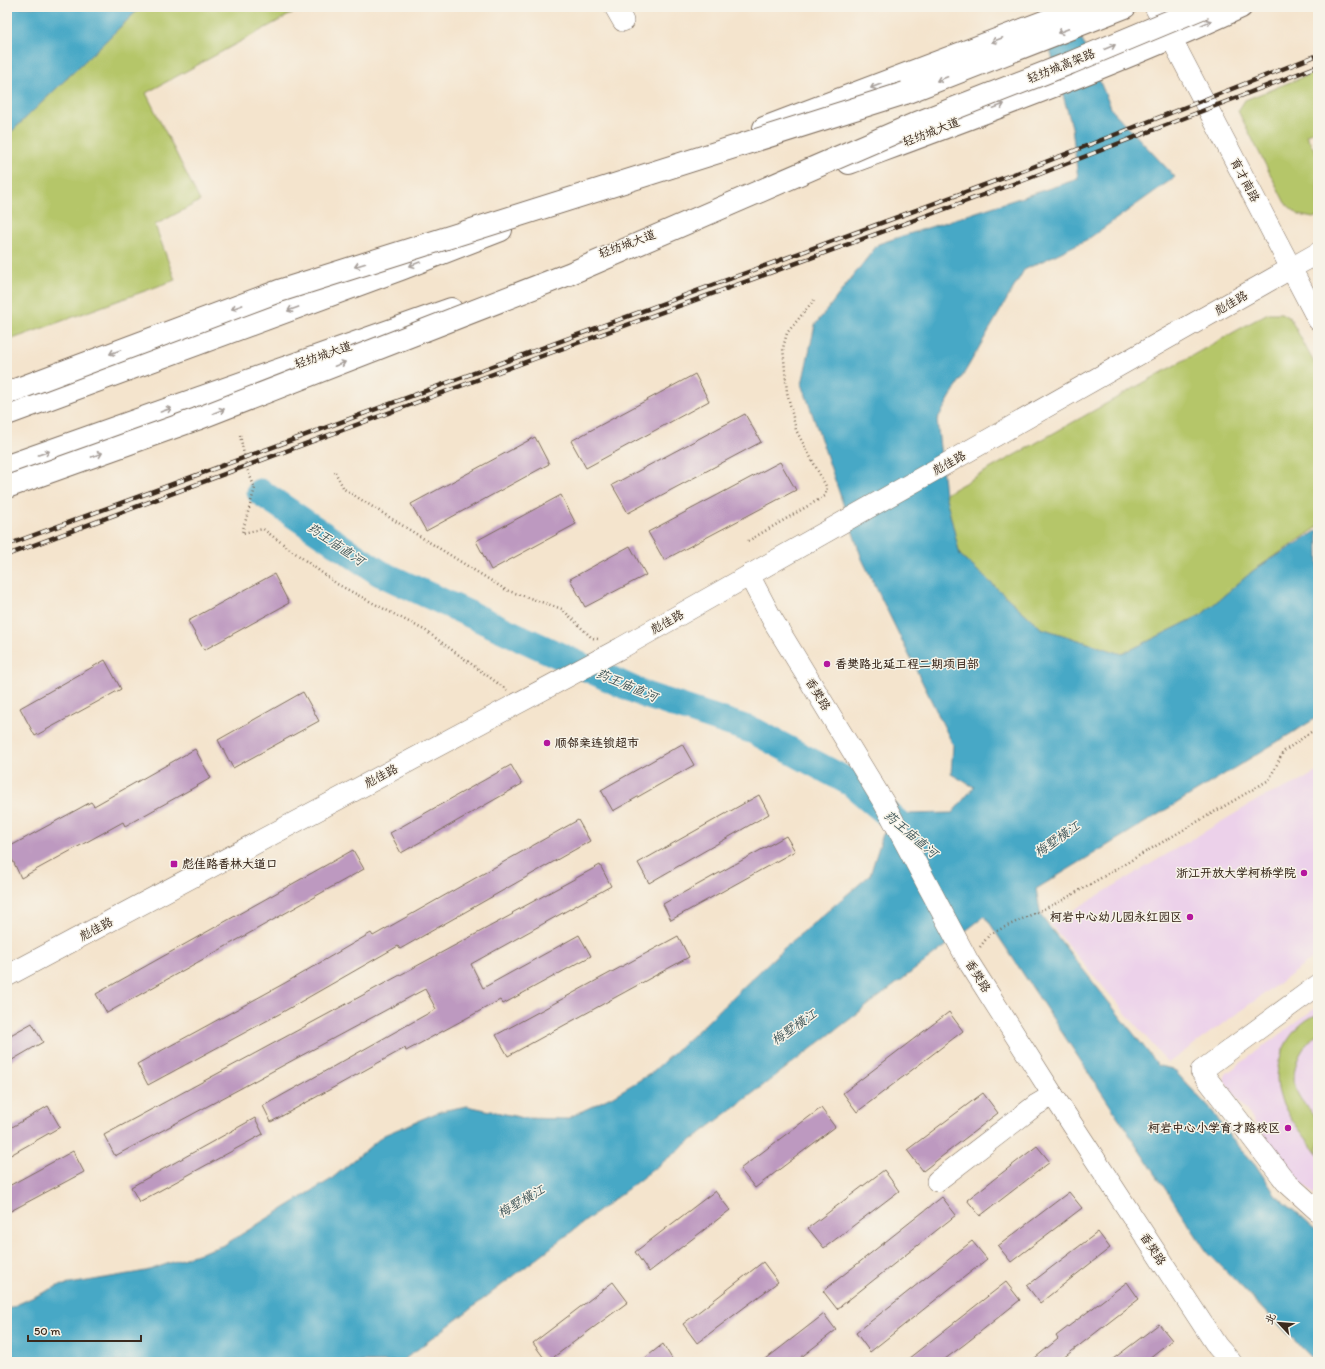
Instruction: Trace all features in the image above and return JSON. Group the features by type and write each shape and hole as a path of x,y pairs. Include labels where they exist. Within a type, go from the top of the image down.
{"main road":[{"path":"7,393 279,291 904,93 1125,7"},
{"name":"轻纺城高架路","path":"7,487 197,419 569,274 917,123 1070,63 1204,7"},
{"name":"轻纺城大道","path":"7,466 422,320 919,137 1102,67 1171,39 1241,7"},
{"path":"7,414 401,269 734,139 1081,8"}],"street":[{"name":"育才南路","path":"1154,7 1290,270 1318,320"},
{"name":"彪佳路","path":"7,976 621,648 1318,253"},
{"name":"香樊路","path":"750,575 772,619 884,803 968,961 1053,1095 1217,1346 1231,1362"},
{"path":"1318,986 1201,1071 1286,1182 1318,1211"},
{"path":"937,1181 1036,1105 1053,1095"}],"path":[{"path":"748,541 825,496 827,488 796,430 787,392 783,348 787,333 814,300"},
{"path":"240,434 247,469 255,488 242,533 263,529 338,584 426,631 521,701"},
{"path":"335,472 344,489 506,590 562,609 592,638 621,648"},
{"path":"990,934 1044,910 1269,780 1283,752 1318,727"}],"shaded area":[{"name":"柯岩中心幼儿园永红园区","path":"1318,771 1318,955 1168,1063 1050,924 1261,798 1299,782"},
{"name":"柯岩中心小学育才路校区","path":"1318,1006 1318,1198 1294,1176 1224,1080 1226,1074"}],"green space":[{"path":"141,7 304,7 146,93 200,201 155,225 175,280 7,341 7,136"},
{"path":"1318,71 1318,128 1306,135 1318,156 1318,216 1313,218 1299,215 1285,203 1238,111 1245,100"},
{"path":"1268,313 1281,313 1290,318 1318,370 1318,527 1254,570 1201,615 1122,654 1041,628 960,555 945,494"},
{"path":"1318,1014 1318,1033 1305,1046 1300,1054 1294,1080 1300,1098 1318,1123 1318,1154 1286,1110 1279,1091 1277,1078 1278,1065 1288,1040 1296,1029 1306,1020"}],"water":[{"path":"7,7 141,7 7,136"},
{"name":"梅墅横江","path":"1038,7 1068,7 1112,110 1175,177 1088,239 1024,270 937,420 945,494 960,555 1041,628 1122,654 1201,615 1254,570 1318,530 1318,717 1036,889 1041,916 1159,1066 1173,1069 1213,1112 1230,1137 1255,1164 1275,1194 1318,1232 1318,1362 1316,1362 1207,1252 985,916 401,1362 7,1362 7,1309 58,1286 146,1271 224,1245 330,1180 384,1135 441,1111 467,1106 524,1118 566,1119 613,1096 650,1074 704,1025 783,949 870,875 883,834 904,814 952,813 974,787 951,774 953,745 862,559 802,384 815,325 878,244 1078,179 1072,127"}],"building":[{"path":"695,374 709,401 586,468 571,441"},
{"path":"745,414 761,442 628,513 612,485"},
{"path":"535,437 549,464 426,531 411,504"},
{"path":"780,462 796,490 664,560 648,532"},
{"path":"561,495 576,524 491,570 476,541"},
{"path":"630,546 646,575 585,607 570,579"},
{"path":"274,574 289,603 204,650 188,621"},
{"path":"105,660 121,689 35,736 20,708"},
{"path":"303,692 319,721 233,768 218,740"},
{"path":"682,744 694,765 613,811 601,790"},
{"path":"195,749 211,778 125,826 123,822 21,878 7,848 91,802 94,806"},
{"path":"511,765 522,784 401,853 390,833"},
{"path":"759,795 769,814 649,883 638,863"},
{"path":"578,820 590,841 400,949 398,946 281,1013 148,1085 137,1064 285,983 371,933 373,936"},
{"path":"786,836 795,851 671,920 663,904"},
{"path":"353,850 364,869 107,1013 96,994"},
{"path":"600,865 611,886 471,964 483,988 579,935 591,956 503,1004 500,1000 406,1051 405,1048 271,1122 263,1106 436,1009 425,989 115,1156 104,1135 513,914 512,913"},
{"path":"678,936 689,957 508,1056 496,1035"},
{"path":"949,1012 963,1031 857,1112 843,1093"},
{"path":"32,1023 43,1042 7,1063 7,1037"},
{"path":"983,1093 998,1113 923,1171 907,1150"},
{"path":"48,1106 60,1127 7,1157 7,1130"},
{"path":"821,1108 835,1127 755,1188 740,1169"},
{"path":"255,1118 263,1134 139,1202 131,1187"},
{"path":"1037,1146 1050,1162 980,1216 967,1200"},
{"path":"73,1151 84,1172 7,1213 7,1187"},
{"path":"884,1170 899,1191 824,1248 808,1228"},
{"path":"715,1191 730,1210 649,1272 635,1252"},
{"path":"1069,1192 1082,1208 1011,1262 998,1246"},
{"path":"942,1197 956,1215 837,1309 823,1291"},
{"path":"1098,1232 1110,1248 1040,1303 1027,1286"},
{"path":"972,1241 987,1259 870,1352 856,1333"},
{"path":"763,1262 778,1282 697,1343 683,1324"},
{"path":"613,1282 628,1302 547,1362 533,1343"},
{"path":"1006,1282 1020,1300 965,1344 941,1362 904,1362"},
{"path":"1127,1282 1139,1299 1058,1362 1030,1362 1058,1339 1056,1336"},
{"path":"824,1314 836,1330 795,1362 762,1362"},
{"path":"1159,1324 1172,1340 1144,1362 1109,1362"},
{"path":"663,1344 674,1362 640,1362"}],"waterway":[{"name":"药王庙直河","path":"260,492 380,573 645,695 754,731 851,783 897,822"}],"railway":[{"path":"7,545 1025,170 1318,55"},
{"path":"7,555 509,368 1027,179 1318,66"}],"place":[{"name":"香樊路北延工程二期项目部","path":"827,664"},
{"name":"顺邻亲连锁超市","path":"547,743"},
{"name":"彪佳路香林大道口","path":"174,864"},
{"name":"浙江开放大学柯桥学院","path":"1304,873"},
{"name":"柯岩中心幼儿园永红园区","path":"1190,917"},
{"name":"柯岩中心小学育才路校区","path":"1288,1128"}]}
